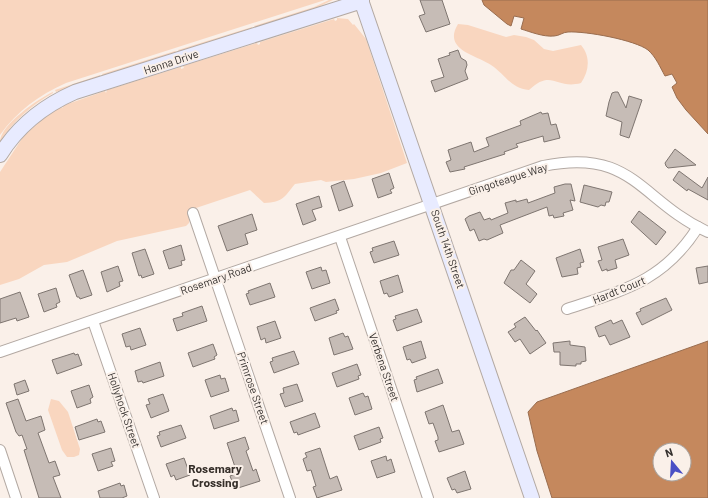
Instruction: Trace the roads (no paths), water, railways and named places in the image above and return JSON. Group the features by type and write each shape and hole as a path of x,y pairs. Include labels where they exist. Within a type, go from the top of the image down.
{"main road":[{"name":"Hanna Drive","path":"0,155 8,143 37,113 55,101 74,92 362,0"},
{"name":"South 14th Street","path":"362,0 532,498"}],"street":[{"name":"Gingoteague Way","path":"432,204 543,166 558,163 587,162 612,167 624,172 682,218 708,232"},
{"name":"Rosemary Road","path":"0,352 432,204"},
{"name":"Primrose Street","path":"193,213 290,498"},
{"name":"Hardt Court","path":"567,309 625,289 648,278 678,255 698,227"},
{"name":"Verbena Street","path":"340,236 428,498"},
{"name":"Hollyhock Street","path":"93,321 154,498"},
{"path":"0,450 16,498"}],"district":[{"name":"Rosemary Crossing","path":"215,476"}]}
